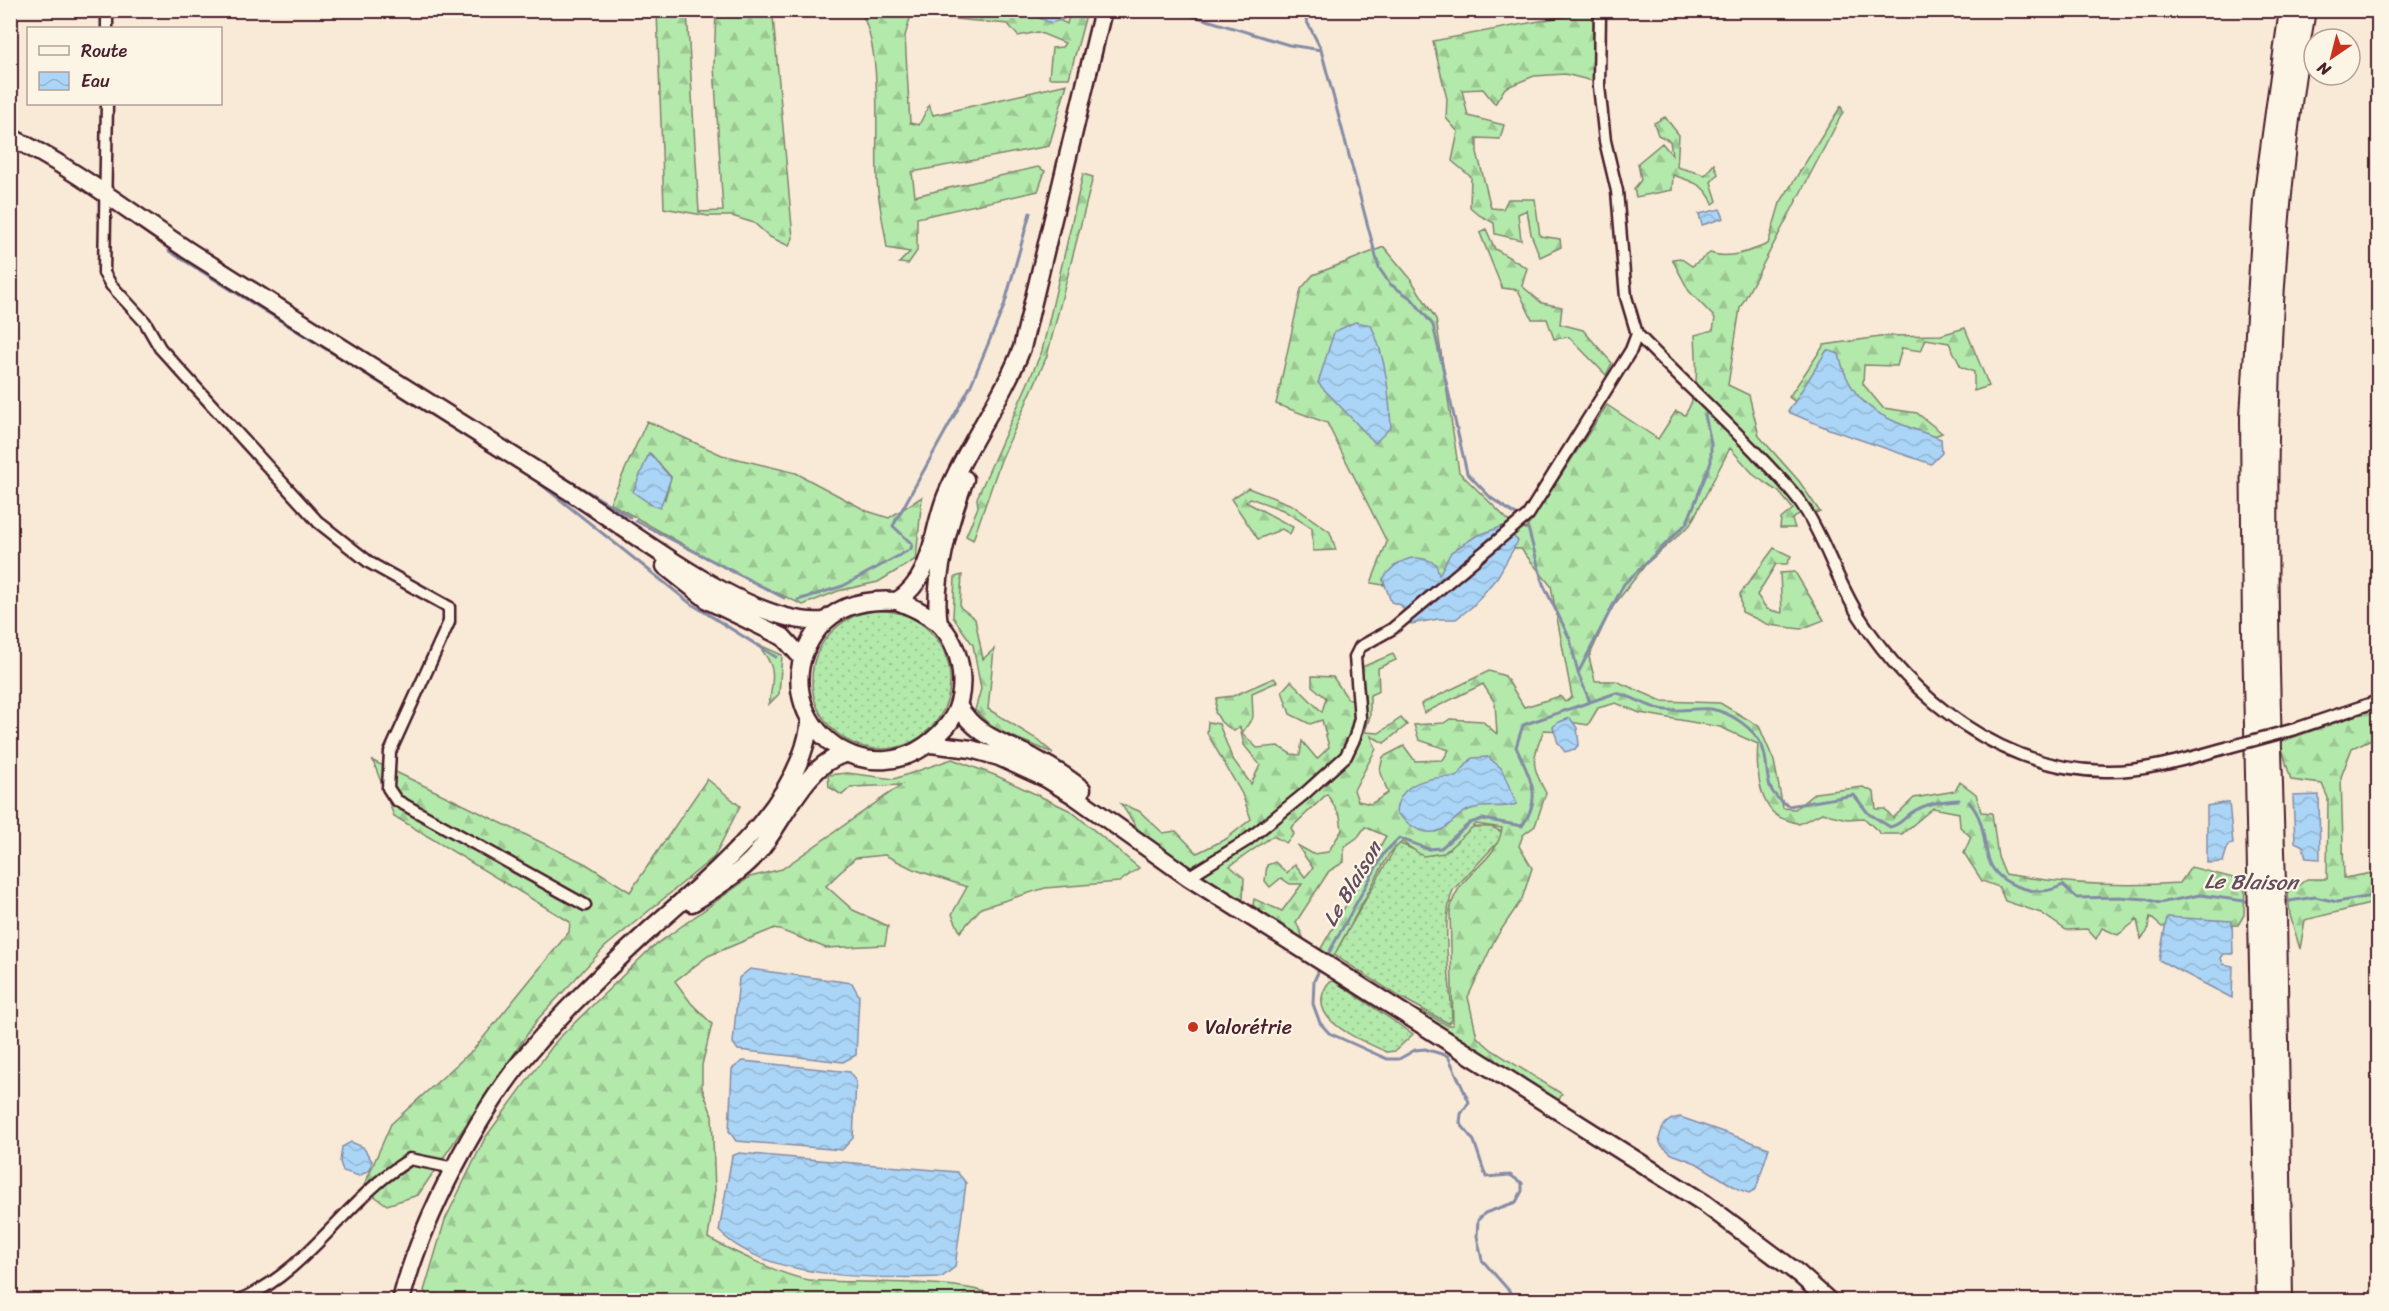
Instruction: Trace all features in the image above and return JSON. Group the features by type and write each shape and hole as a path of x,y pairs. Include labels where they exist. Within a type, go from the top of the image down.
{"highway":[{"path":"2282,1300 2251,552 2253,357 2264,200 2289,10"},
{"path":"2266,882 2266,527 2269,350 2282,172 2305,10"},
{"path":"2267,918 2267,1300"}],"main road":[{"path":"939,624 937,590 955,506 1022,348 1103,10"},
{"path":"10,137 35,149 107,200"},
{"path":"10,142 189,251 608,516 669,558 729,593 795,619 811,622 825,621"},
{"path":"897,601 918,582 926,568 946,497 959,468 999,398"},
{"path":"608,516 693,590 729,611 783,637 802,658"},
{"path":"874,599 897,601 921,610 939,624 953,645 960,665 961,687 958,705 949,723 931,744 914,754 892,760 870,761 846,754 825,740 810,721 802,698 799,678 802,658 811,638 825,621 849,605 874,599"},
{"path":"958,705 978,731 1053,769 1079,787 1125,831"},
{"path":"401,1300 433,1214 454,1168 528,1053 579,997 727,861 751,836 800,761 808,738 810,721"},
{"path":"931,744 971,749 1027,769 1073,795 1188,877 1704,1203 1799,1274 1828,1300"},
{"path":"644,935 716,888 749,862 766,842 812,774 831,757 846,754"}],"street":[{"path":"107,10 107,27"},
{"path":"1600,10 1599,86 1605,141 1617,191 1626,297 1637,334 1730,425 1800,501 1815,524 1840,585 1890,659 1936,705 1967,728 2024,755 2070,768 2104,771 2134,770 2229,747 2295,729 2379,701"},
{"path":"107,105 104,273 111,285 145,322 160,348 318,522 370,563 449,607 448,622 390,752 388,788 396,800 585,905"},
{"path":"1188,877 1245,841 1312,788 1346,756 1355,737 1360,718 1355,657 1360,647 1392,628 1528,514 1631,350 1637,334"},
{"path":"240,1300 256,1293 294,1266 380,1180 410,1159 454,1168"}],"green space":[{"path":"657,11 687,11 699,212 723,211 714,66 716,11 773,17 793,238 789,246 770,237 754,223 732,216 708,216 664,208"},
{"path":"864,11 912,11 905,36 910,123 919,125 929,105 933,115 1067,84 1049,146 912,172 915,196 1038,167 1045,171 1038,191 917,218 917,251 908,264 899,263 910,252 887,248 877,179 877,94 873,51 869,31 862,14"},
{"path":"917,11 1041,11 1067,24 1070,11 1087,11 1069,78 1049,78 1052,48 1062,47 1065,43 1038,32 1018,36 1008,24 923,16"},
{"path":"1593,11 1593,81 1565,74 1534,76 1505,88 1495,104 1483,89 1462,90 1468,116 1504,125 1500,139 1477,138 1477,152 1491,208 1503,209 1508,199 1535,199 1540,236 1560,239 1561,247 1540,257 1531,234 1527,210 1518,214 1521,240 1495,234 1494,223 1470,207 1471,177 1452,161 1458,132 1446,118 1447,99 1433,41"},
{"path":"1841,106 1843,112 1740,308 1728,385 1749,395 1759,436 1799,481 1820,512 1800,513 1792,520 1795,528 1780,528 1781,519 1793,509 1779,492 1755,476 1730,448 1690,525 1646,564 1611,609 1589,657 1595,681 1616,681 1662,701 1720,703 1759,726 1774,761 1783,808 1795,809 1815,793 1863,787 1874,792 1876,809 1885,809 1893,818 1914,798 1955,791 1960,782 1976,794 1981,812 1992,813 1998,857 2005,874 2114,885 2158,884 2180,883 2191,867 2245,881 2244,915 2238,925 2190,924 2162,927 2150,917 2147,932 2141,939 2137,920 2118,935 2102,928 2096,939 2087,929 2066,930 2041,913 2005,901 1999,887 1982,881 1964,853 1971,837 1960,827 1959,813 1933,808 1902,834 1881,834 1864,818 1847,819 1822,813 1799,824 1776,815 1765,801 1758,772 1758,744 1720,727 1640,713 1616,703 1598,708 1588,725 1570,722 1563,731 1544,730 1534,762 1537,775 1546,793 1535,826 1523,835 1519,846 1532,868 1522,899 1495,939 1468,997 1477,1037 1492,1050 1562,1094 1557,1103 1422,1016 1422,1011 1447,1025 1453,1025 1450,911 1460,886 1493,851 1499,841 1502,828 1476,824 1444,853 1423,856 1402,842 1389,854 1332,959 1320,950 1386,836 1365,827 1358,837 1344,847 1344,862 1329,871 1296,922 1303,937 1292,934 1253,905 1254,899 1282,911 1302,884 1290,884 1281,878 1270,887 1265,881 1267,865 1275,862 1287,873 1295,864 1305,877 1313,868 1297,845 1313,854 1328,852 1342,830 1340,816 1327,794 1291,828 1294,834 1286,843 1273,836 1230,866 1244,878 1243,899 1236,901 1143,837 1121,804 1139,811 1163,833 1176,831 1197,853 1226,839 1251,819 1242,794 1207,733 1208,722 1219,724 1232,758 1251,784 1260,765 1244,745 1240,727 1234,731 1221,722 1215,712 1217,698 1233,696 1274,678 1277,682 1252,693 1253,717 1242,733 1257,748 1278,746 1291,754 1300,755 1302,741 1317,759 1329,747 1322,720 1310,724 1290,714 1282,691 1291,681 1322,712 1326,698 1312,686 1312,676 1333,677 1348,699 1365,697 1362,667 1393,654 1396,660 1378,668 1379,691 1370,695 1370,716 1365,732 1379,733 1401,718 1407,725 1384,743 1371,736 1376,749 1354,790 1358,801 1371,804 1388,793 1380,770 1383,757 1404,746 1415,761 1443,760 1449,750 1419,740 1414,725 1444,723 1450,719 1482,721 1497,734 1495,703 1483,684 1424,713 1421,704 1489,671 1505,676 1524,707 1560,696 1565,702 1572,697 1551,586 1521,549 1471,547 1438,576 1383,579 1384,585 1371,583 1387,542 1327,423 1276,404 1301,289 1313,275 1384,247 1410,278 1436,319 1459,472 1510,522 1526,529 1607,405 1658,439 1676,411 1685,415 1695,386 1695,335 1713,330 1715,318 1689,291 1672,259 1680,258 1692,266 1710,253 1732,255 1768,244 1780,203"},
{"path":"1665,117 1679,135 1677,167 1705,175 1714,164 1718,174 1711,182 1717,201 1713,204 1702,188 1673,175 1672,190 1636,197 1634,189 1641,180 1638,163 1662,143 1672,155 1670,141 1658,135 1654,123"},
{"path":"1083,174 1093,177 1047,356 1001,460 973,540 966,536 978,507 977,498 1042,351"},
{"path":"1486,229 1495,249 1527,268 1522,286 1542,303 1562,307 1560,324 1583,330 1612,363 1606,375 1569,337 1554,339 1547,319 1532,319 1518,290 1502,288 1480,233"},
{"path":"1965,328 1989,386 1974,391 1974,372 1961,367 1949,343 1926,339 1921,351 1902,348 1897,366 1864,365 1863,384 1883,408 1917,413 1942,433 1920,442 1800,405 1789,397 1824,345 1887,336 1941,335"},
{"path":"647,421 722,455 796,473 867,511 889,518 922,497 916,559 878,582 838,591 803,605 730,571 610,503","holes":["650,453 671,477 665,499"]},
{"path":"1248,488 1292,505 1330,532 1336,550 1313,551 1312,528 1283,510 1250,498 1246,502 1293,527 1290,534 1282,529 1258,539 1231,499"},
{"path":"1774,548 1791,556 1787,564 1776,564 1757,595 1767,609 1782,613 1780,573 1795,572 1824,620 1801,629 1769,625 1742,612 1740,594"},
{"path":"962,575 960,607 975,619 983,659 994,649 988,709 1038,740 1053,753 994,729 975,710 981,689 973,645 953,617 955,577"},
{"path":"881,611 908,616 920,622 930,631 939,641 945,653 950,680 945,707 939,719 930,729 920,738 908,744 881,749 854,744 842,738 832,729 823,719 817,707 812,680 817,653 823,641 832,631 842,622 854,616"},
{"path":"757,644 782,655 779,694 769,704 773,678 771,665"},
{"path":"2378,708 2378,736 2352,748 2341,777 2344,878 2378,872 2378,934 2370,904 2305,920 2300,949 2290,915 2288,893 2307,879 2327,879 2328,798 2322,784 2291,780 2280,742"},
{"path":"952,759 997,776 1071,811 1139,868 1119,882 1045,888 981,908 960,932 952,914 967,887 913,869 885,855 855,858 826,886 853,910 888,926 885,945 826,948 775,928 708,956 675,981 691,1003 712,1024 702,1065 702,1088 712,1115 715,1190 708,1238 772,1269 799,1278 939,1284 987,1292 1003,1300 430,1300 424,1291 445,1220 485,1138 557,1040 650,949 750,877 782,869 901,785 851,787 842,795 829,787 828,775 847,773 894,779"},
{"path":"373,761 586,864 630,892 707,779 740,806 714,857 605,947 537,1020 418,1195 387,1205 363,1188 391,1124 474,1049 569,932 570,922 394,816"},
{"path":"1472,827 1492,827 1502,832 1500,840 1453,890 1449,903 1447,954 1452,1020 1448,1023 1400,997 1334,955 1398,843 1419,852"},
{"path":"1334,981 1413,1034 1395,1051 1386,1052 1338,1026 1328,1017 1323,1007 1322,995 1329,982"}],"water":[{"path":"1023,11 1067,11 1064,19 1051,23"},
{"path":"1720,209 1724,218 1702,225 1699,214"},
{"path":"1355,322 1371,325 1386,375 1391,427 1375,443 1318,383 1334,332"},
{"path":"1827,350 1839,354 1853,390 1864,402 1876,412 1890,419 1941,439 1942,453 1931,464 1829,429 1788,412"},
{"path":"649,453 671,478 660,508 633,492"},
{"path":"1503,526 1518,541 1498,576 1473,606 1456,619 1438,619 1411,624 1401,605 1391,602 1383,579 1400,562 1414,558 1429,560 1436,564 1439,575 1451,552 1476,536"},
{"path":"1570,718 1577,728 1579,744 1575,749 1565,752 1558,743 1553,727"},
{"path":"1488,757 1501,768 1517,804 1471,809 1462,813 1445,828 1434,832 1416,828 1396,812 1398,802 1409,787 1426,780 1456,777 1472,758"},
{"path":"2319,795 2320,859 2306,858 2303,846 2295,842 2293,796"},
{"path":"2229,802 2233,844 2228,845 2223,862 2207,863 2207,806"},
{"path":"2167,917 2232,921 2233,954 2224,954 2221,958 2223,964 2233,966 2232,998 2159,960"},
{"path":"750,969 852,983 859,996 856,1055 843,1062 738,1050 733,1043 739,978"},
{"path":"743,1061 850,1072 856,1082 853,1138 842,1150 736,1141 729,1131 732,1069"},
{"path":"1680,1117 1769,1148 1756,1189 1749,1193 1738,1189 1696,1163 1672,1154 1661,1145 1659,1139 1663,1127 1671,1119"},
{"path":"351,1142 363,1147 372,1161 370,1170 359,1176 343,1171 340,1162 342,1147"},
{"path":"739,1153 957,1172 966,1183 955,1267 942,1277 856,1276 793,1268 739,1247 719,1231 732,1156"}],"waterway":[{"path":"1174,10 1289,45 1321,50 1379,268 1390,284 1412,299 1433,325 1467,473 1491,498 1519,517"},
{"path":"1301,10 1321,49"},
{"path":"798,600 843,586 911,549 912,544 893,526 970,387 1004,306 1030,213"},
{"path":"169,251 538,482 690,603 776,657"},
{"path":"1590,702 1578,673 1624,584 1687,523 1711,462 1711,443 1705,415"},
{"path":"517,449 630,517"},
{"path":"636,521 784,598"},
{"path":"1528,528 1543,584 1570,639 1578,673"},
{"name":"Le Blaison","path":"1326,958 1384,853 1399,838 1428,849 1441,848 1470,823 1482,819 1522,826 1529,815 1533,796 1529,777 1516,747 1523,725 1616,693 1666,710 1711,709 1741,722 1762,746 1770,786 1780,800 1789,806 1854,795 1868,813 1890,827 1922,807 1959,800"},
{"name":"Le Blaison","path":"1969,802 1982,826 1989,861 1995,872 2006,881 2022,888 2043,891 2063,885 2077,898 2119,897 2146,899 2159,903 2200,895 2252,902"},
{"name":"Le Blaison","path":"2283,902 2315,897 2337,902 2378,895"},
{"name":"Le Blaison","path":"1321,966 1314,981 1313,1004 1320,1023 1329,1033 1387,1059 1399,1059 1415,1050 1425,1049 1448,1056 1469,1102 1461,1114 1460,1123 1474,1141 1486,1177 1510,1175 1522,1183 1522,1191 1516,1202 1485,1213 1478,1220 1477,1236 1482,1260 1512,1294 1512,1300"}],"place":[{"name":"Valorétrie","path":"1193,1027"}]}
